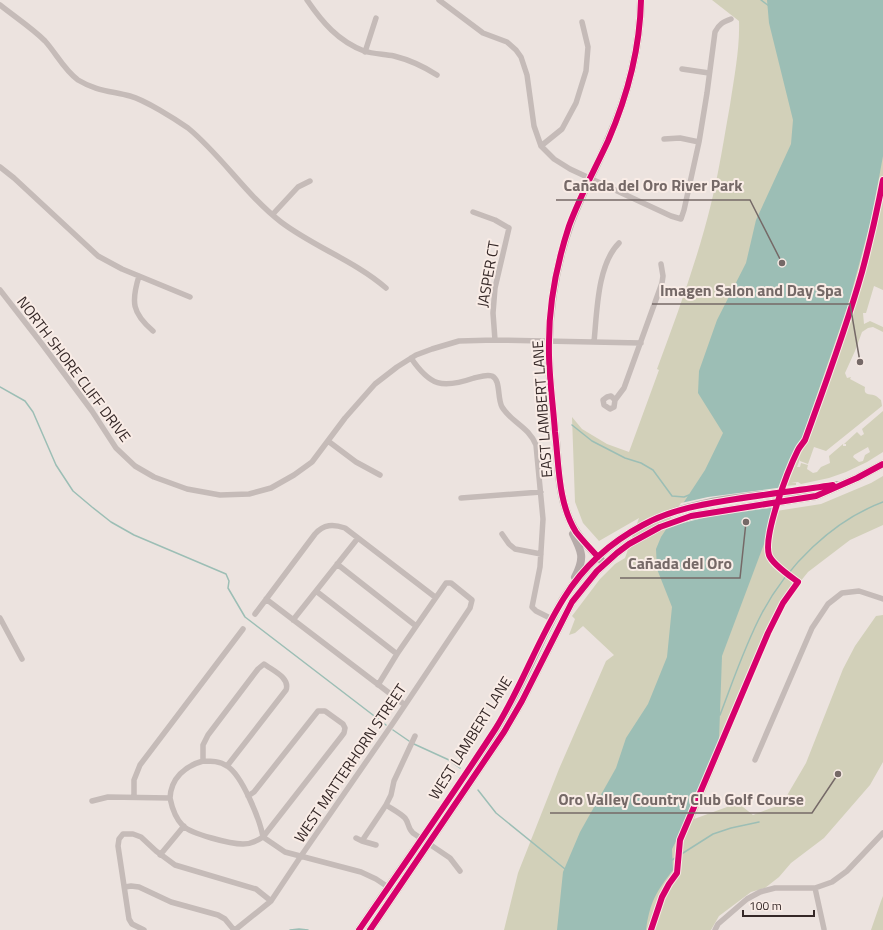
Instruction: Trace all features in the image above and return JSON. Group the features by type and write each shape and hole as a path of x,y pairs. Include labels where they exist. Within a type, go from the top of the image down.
{"main road":[{"name":"EAST LAMBERT LANE","path":"607,562 598,557 580,537 568,517 564,503 560,477 550,372 549,341 552,305 560,256 572,218 608,141 625,95 638,39 641,0"},
{"path":"847,482 883,464"},
{"name":"WEST LAMBERT LANE","path":"359,930 502,718 564,598 580,576 598,557 608,548 644,524 678,510 702,504 847,482"},
{"name":"WEST LAMBERT LANE","path":"370,930 496,744 525,695 572,602 584,585 607,562 629,544 644,535 681,519 707,513 816,496 847,482"},
{"path":"564,598 579,568 582,557 580,548 570,527 568,517"},
{"path":"525,695 525,685 540,654 538,648"}],"street":[{"path":"307,0 318,16 338,37 350,45 365,52 394,56 412,61 436,75"},
{"path":"440,0 483,33 507,42 522,57 527,74 534,126 541,146 554,159 570,169 671,216 681,219 699,142 715,32 718,26 731,19"},
{"path":"0,5 45,41 63,64 78,79 99,90 130,96 147,104 186,127 207,144 243,186 280,221 312,242 373,277 386,288"},
{"path":"365,52 376,18"},
{"path":"541,146 562,129 576,103 586,71 588,47 582,22"},
{"path":"682,69 709,73"},
{"path":"664,139 680,138 699,142"},
{"path":"0,167 14,178 98,256 122,269 190,297"},
{"path":"273,214 298,187 310,181"},
{"name":"JASPER CT","path":"473,212 496,220 509,228 495,288 493,314 495,340"},
{"path":"594,342 603,276 610,252 619,243"},
{"path":"615,400 624,388 662,283 663,276 661,264"},
{"path":"139,276 135,291 135,308 138,316 153,331"},
{"name":"NORTH SHORE CLIFF DRIVE","path":"0,290 92,411 116,448 135,466 154,477 187,489 220,495 249,494 271,488 294,475 312,462 345,418 375,384 416,355 459,341 495,340 641,343"},
{"path":"411,358 418,370 430,380 440,384 451,385 490,375 498,384 498,394 501,406 510,417 528,432 536,446 543,519 538,581 532,607 536,611 552,619"},
{"path":"328,441 356,462 380,475"},
{"path":"461,498 541,492"},
{"path":"255,614 315,534 326,526 335,525 345,528 435,597 378,685"},
{"path":"502,534 509,544 515,549 541,554"},
{"path":"293,620 358,538"},
{"path":"337,564 416,626"},
{"name":"WEST MATTERHORN STREET","path":"235,930 272,901 470,608 472,600 448,582 443,585 435,597"},
{"path":"316,591 397,654"},
{"path":"755,760 812,628 828,604 842,593 858,591 883,599"},
{"path":"266,599 405,705"},
{"path":"0,618 22,659"},
{"path":"134,796 134,780 140,764 243,630"},
{"path":"203,761 203,745 208,734 258,669 264,664 286,680 286,690 227,766"},
{"path":"248,796 254,792 315,713 320,710 325,711 343,724 344,733 263,837 258,841 248,844 239,844 196,833 184,826 175,815 170,798 172,787 185,768 203,761 215,762 227,766 236,775 248,796 261,826 263,837 281,850 369,875 396,892"},
{"path":"362,841 386,805 391,795 394,781 415,736"},
{"path":"92,801 108,796 170,798"},
{"path":"386,805 406,819 411,831 450,858 460,871"},
{"path":"160,854 184,826"},
{"path":"144,930 130,922 118,846 120,836 127,833 141,837 168,861 182,868 256,889 272,901"},
{"path":"715,930 718,924 742,904 760,892 775,888 815,888 832,882 847,871 883,833"},
{"path":"356,838 376,845"},
{"path":"125,887 139,887 171,902 218,915 225,919 235,930"},
{"path":"815,888 825,930"}],"shaded area":[{"path":"712,0 883,0 883,290 874,286 866,313 863,313 864,324 870,321 883,327 883,332 873,327 862,332 845,373 847,378 851,377 850,379 865,387 866,393 874,395 881,400 882,406 826,451 814,447 808,464 800,461 800,459 797,467 800,467 801,463 808,465 807,469 813,473 817,472 821,467 830,463 829,456 843,444 843,446 846,446 846,444 844,444 857,432 861,436 864,434 862,429 883,411 883,452 867,462 829,478 801,484 798,482 791,483 796,483 796,485 776,485 738,517 821,504 871,483 883,476 883,525 850,540 808,572 791,593 774,626 694,819 738,803 753,815 782,804 806,763 843,669 855,646 876,616 883,615 883,762 870,785 824,838 791,863 779,877 765,888 751,892 719,916 711,930 504,930 518,873 559,769 606,661 614,655 583,626 575,633 569,635 575,619 572,616 600,579 615,564 625,558 639,518 599,541 583,523 575,502 572,417 582,429 607,444 629,452 659,370 657,369 686,288 711,204 735,74 739,42 739,21","holes":["868,447 870,452 865,455 863,461 859,462 853,457"]},
{"path":"883,896 883,930 871,930 881,901"}],"water":[{"path":"767,0 883,0 883,156 870,224 848,305 802,438 796,446 773,510 767,536 722,656 719,740 682,830 672,849 673,870 655,898 646,930 557,930 563,872 580,832 616,768 626,738 648,704 667,657 672,607 657,569 656,549 661,537 705,470 723,433 698,393 699,371 717,320 746,263 756,220 791,144 793,120 769,23"}],"pier":[{"path":"784,487 777,507 707,517 663,530 681,503 708,497"}],"waterway":[{"path":"761,0 769,6"},
{"path":"0,387 25,401 33,412 56,465 73,491 111,522 134,535 226,574 229,581 228,588 245,617 386,725"},
{"path":"572,425 592,441 653,470 672,496 684,497 689,495"},
{"path":"720,715 756,625 784,578 798,562 829,533 864,510 883,502"},
{"path":"393,730 409,741"},
{"path":"414,744 449,760 460,768"},
{"path":"478,790 496,813 565,869"},
{"path":"672,860 713,834 731,828 759,822"},
{"path":"290,930 308,930"}],"cycle path":[{"path":"598,557 576,532 570,521 562,497 550,376 550,313 557,269 569,226 608,141 627,90 638,36 641,0"},
{"path":"651,930 662,897 677,873 680,840 768,633 783,603 798,582 782,570 769,555 768,546 773,518 788,472 798,450 805,440 849,315 865,261 883,180"},
{"path":"370,930 504,732 522,701 572,602 597,571 629,544 660,527 691,516 816,496 857,478 883,464"},
{"path":"359,930 496,728 564,598 580,576 599,556 620,539 643,525 654,519 677,511 700,505 833,485"}],"place":[{"name":"Cañada del Oro River Park","path":"782,263"},
{"name":"Imagen Salon and Day Spa","path":"860,362"},
{"name":"Cañada del Oro","path":"746,522"},
{"name":"Oro Valley Country Club Golf Course","path":"838,774"}]}
